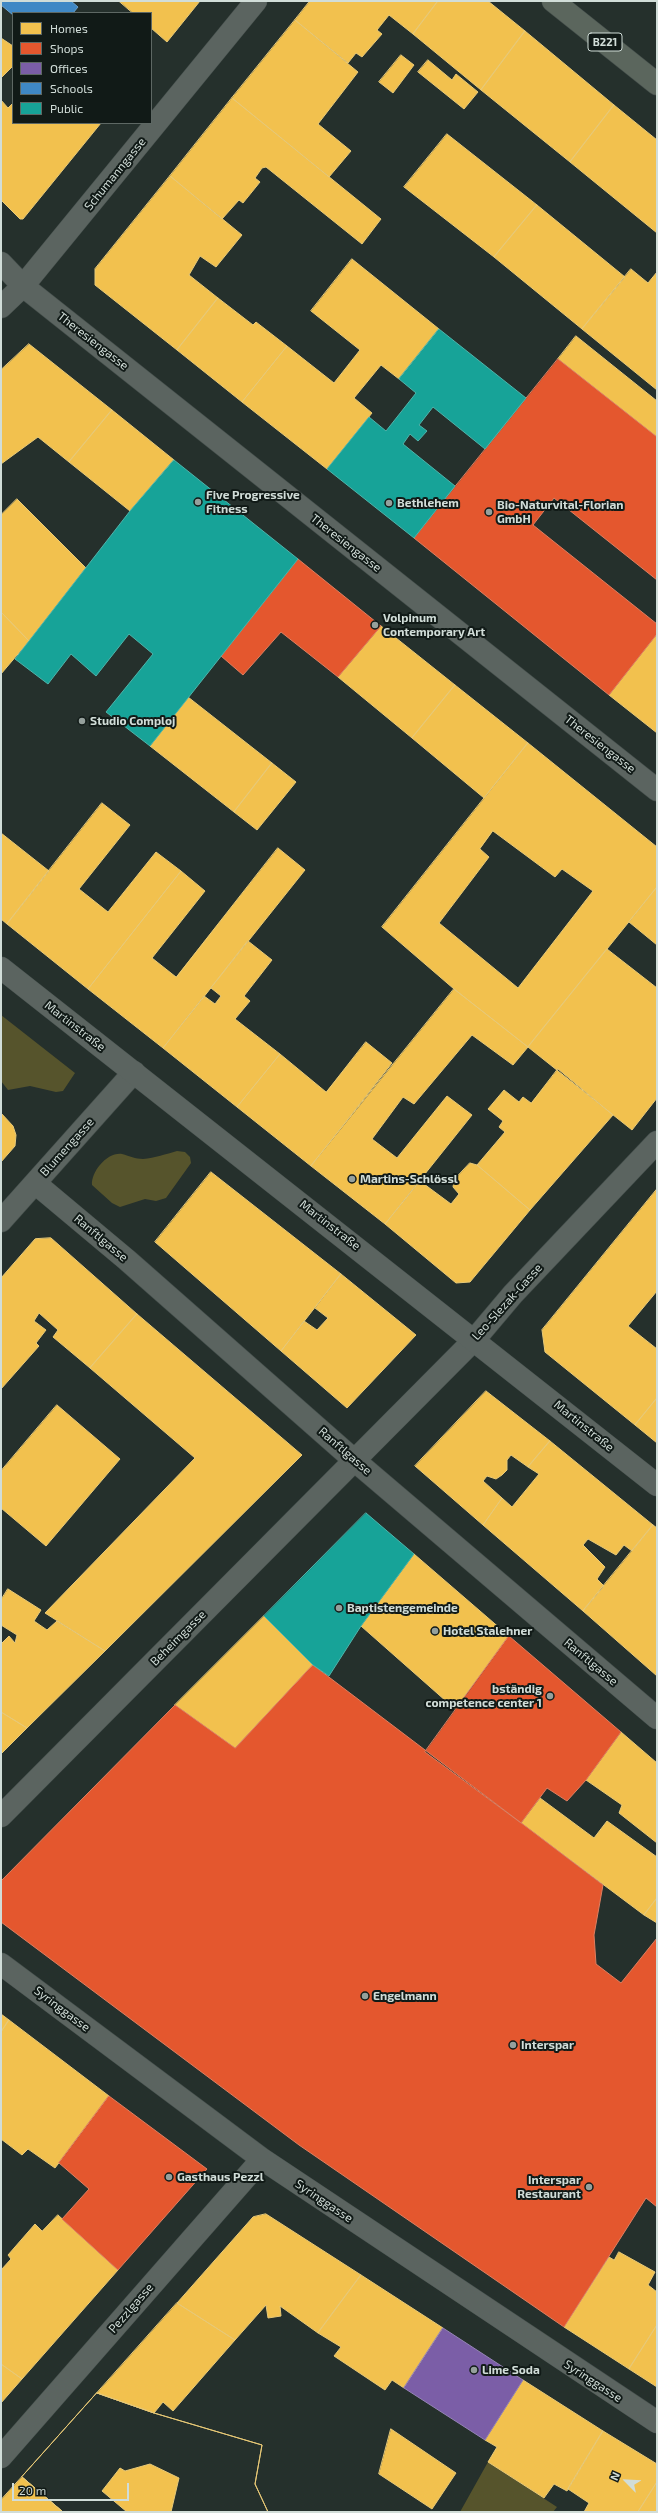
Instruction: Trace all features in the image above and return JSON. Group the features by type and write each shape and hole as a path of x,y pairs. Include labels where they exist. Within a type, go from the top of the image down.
{"main road":[{"name":"B221","path":"554,1 657,84"}],"street":[{"name":"Schumanngasse","path":"1,306 23,286 256,1"},
{"name":"Theresiengasse","path":"1,263 23,286 657,790"},
{"name":"Martinstraße","path":"1,968 475,1339 657,1484"},
{"name":"Blumengasse","path":"1,1221 134,1072"},
{"name":"Leo-Slezak-Gasse","path":"354,1460 475,1339 513,1294 657,1142"},
{"name":"Ranftlgasse","path":"35,1183 127,1260 354,1460 657,1718"},
{"name":"Beheimgasse","path":"1,1816 354,1460"},
{"name":"Syringgasse","path":"1,1964 262,2159 657,2422"},
{"name":"Pezzlgasse","path":"1,2457 262,2159"}],"shaded area":[{"path":"1,1015 75,1073 63,1091 56,1092 30,1086 8,1090 1,1081"},
{"path":"177,1151 185,1152 190,1157 191,1163 166,1198 156,1201 145,1199 120,1207 112,1203 92,1185 92,1180 97,1169 111,1156 116,1154 143,1159"},
{"path":"488,2462 557,2507 553,2512 460,2512"}],"building: Homes":[{"path":"119,1 200,1 167,42 152,29 152,12 132,12"},
{"path":"310,1 438,1 413,34 389,15 377,30 382,34 362,57 356,53 348,63 295,20"},
{"path":"438,1 488,1 525,31 481,90 413,34"},
{"path":"295,20 358,72 318,124 351,151 329,177 232,98"},
{"path":"525,31 614,105 570,162 481,90"},
{"path":"1,38 12,45 12,67 1,78"},
{"path":"401,55 414,65 393,93 379,82"},
{"path":"428,60 452,80 456,74 478,92 464,109 418,72"},
{"path":"232,98 381,219 362,244 266,167 262,168 255,178 260,182 243,203 239,200 222,219 170,176"},
{"path":"1,100 8,108 12,104 12,124 100,124 23,219 20,219 1,200"},
{"path":"614,105 657,140 657,233 570,162"},
{"path":"447,134 537,205 494,257 404,187"},
{"path":"170,176 242,235 216,267 200,256 189,275 218,298 177,350 95,285 95,269"},
{"path":"537,205 625,277 582,329 494,257"},
{"path":"352,259 439,329 399,379 381,365 354,398 372,413 327,469 242,402 287,346 334,383 360,350 311,311"},
{"path":"631,269 648,283 657,272 657,390 582,329"},
{"path":"218,298 253,325 256,322 287,346 242,402 177,350"},
{"path":"576,336 657,401 657,437 558,359"},
{"path":"29,344 112,410 69,462 38,437 1,464 1,370"},
{"path":"112,410 174,460 130,511 69,462"},
{"path":"17,499 86,568 29,641 1,612 1,515"},
{"path":"1,612 29,641 1,674"},
{"path":"381,626 455,685 412,738 338,677"},
{"path":"657,634 657,733 609,695"},
{"path":"455,685 528,743 484,798 412,738"},
{"path":"188,697 272,763 234,812 150,746"},
{"path":"528,743 657,847 657,887 528,1047 454,989 382,927","holes":["493,831 555,877 562,869 593,891 518,988 439,923 489,857 480,849"]},
{"path":"272,763 296,782 257,830 234,812"},
{"path":"102,803 130,825 79,889 108,912 156,852 181,871 88,989 7,924"},
{"path":"1,833 49,871 7,924 1,919"},
{"path":"278,848 305,870 163,1048 88,989 181,871 205,891 152,958 176,977"},
{"path":"657,887 657,945 629,922"},
{"path":"248,941 272,960 244,996 250,1001 235,1019 280,1054 237,1107 163,1048 204,996 215,1004 221,996 211,988"},
{"path":"607,949 657,988 657,1098 632,1130 528,1047"},
{"path":"454,989 528,1047 513,1065 472,1035 414,1104 403,1097 372,1139 397,1158 447,1096 472,1115 385,1224 311,1166"},
{"path":"366,1042 392,1063 311,1166 237,1107 280,1054 326,1092"},
{"path":"558,1069 613,1115 530,1210 477,1165 505,1132 499,1127 503,1121 488,1109 504,1090 519,1102 523,1097 531,1103"},
{"path":"1,1113 13,1126 16,1135 15,1146 1,1162"},
{"path":"470,1163 477,1165 530,1210 470,1282 456,1283 385,1224 420,1181 451,1204 459,1194 453,1187 454,1180"},
{"path":"211,1172 341,1274 281,1351 155,1242"},
{"path":"657,1189 657,1291 628,1326 657,1349 657,1398 635,1425 545,1352 542,1330"},
{"path":"51,1238 137,1314 90,1368 53,1337 58,1330 39,1313 34,1321 46,1330 36,1343 39,1346 1,1389 1,1278 35,1239"},
{"path":"341,1274 416,1335 347,1408 281,1351 304,1321 317,1330 328,1318 315,1308"},
{"path":"137,1314 302,1455 105,1651 45,1613 195,1458 90,1368"},
{"path":"486,1391 550,1441 528,1467 511,1455 507,1460 507,1470 502,1475 496,1479 487,1476 483,1481 502,1498 483,1525 415,1466"},
{"path":"657,1398 657,1443 635,1425"},
{"path":"57,1405 120,1459 46,1546 1,1508 1,1471"},
{"path":"550,1441 653,1525 632,1551 624,1545 616,1555 588,1539 583,1545 605,1567 597,1579 604,1586 583,1611 483,1525 502,1498 512,1507 539,1474 528,1467"},
{"path":"653,1525 657,1528 657,1676 583,1611"},
{"name":"Hotel Stalehner","path":"414,1554 509,1636 455,1709 361,1626"},
{"path":"8,1589 41,1610 34,1621 47,1630 57,1621 105,1651 27,1728 1,1712 1,1644 9,1636 15,1643 17,1635 1,1625 1,1600"},
{"path":"264,1616 313,1665 235,1748 175,1705"},
{"path":"1,1712 27,1728 1,1754"},
{"path":"621,1732 657,1763 657,1843 619,1813 622,1805 586,1780"},
{"path":"540,1798 594,1838 607,1821 657,1857 657,1898 644,1915 521,1823"},
{"path":"657,1898 657,1923 644,1915"},
{"path":"1,2014 9,2020 1,2032"},
{"path":"9,2020 109,2096 55,2168 28,2149 22,2155 1,2139 1,2032"},
{"path":"266,2214 361,2275 318,2333 280,2306 281,2316 268,2318 266,2305 235,2340 177,2303 253,2217"},
{"path":"58,2215 118,2270 22,2379 1,2364 1,2270 11,2259 8,2255 35,2224 42,2231"},
{"path":"619,2252 655,2272 648,2285 657,2292 657,2325 629,2369 564,2327 609,2257 614,2260"},
{"path":"361,2275 443,2328 404,2388 392,2380 385,2390 334,2356 341,2347 318,2333"},
{"path":"177,2303 235,2340 173,2411 163,2402 154,2413 97,2393"},
{"path":"657,2325 657,2387 629,2369"},
{"path":"1,2364 22,2379 1,2403"},
{"path":"523,2380 603,2431 567,2491 554,2484 544,2498 488,2462 497,2447 485,2440"},
{"path":"97,2393 154,2413 262,2445 255,2484 268,2512 171,2512 179,2478 150,2464 125,2471 120,2468 102,2491 127,2512 63,2512 22,2477"},
{"path":"97,2393 154,2413 262,2445 255,2484 268,2512 63,2512 22,2477"},
{"path":"391,2429 456,2473 432,2509 379,2474"},
{"path":"603,2431 657,2464 657,2482 638,2512 584,2512 589,2503 568,2489"},
{"path":"22,2477 63,2512 1,2512 1,2500"},
{"path":"657,2482 657,2512 638,2512"}],"building: Shops":[{"path":"558,359 657,437 657,580 554,498 533,525 657,624 657,634 609,695 414,538"},
{"path":"298,559 381,626 338,677 281,632 243,675 221,656"},
{"path":"509,1636 621,1732 586,1780 567,1801 547,1788 521,1823 425,1752"},
{"path":"313,1665 603,1885 594,1935 596,1964 621,1983 657,1938 657,2207 646,2198 564,2327 299,2145 1,1922 1,1881 175,1705 235,1748"},
{"path":"109,2096 207,2169 118,2270 62,2219 89,2189 59,2163"}],"building: Offices":[{"path":"443,2328 523,2380 485,2440 404,2388"}],"building: Schools":[{"path":"1,1 71,1 78,7 74,12 12,12 12,14 1,5"}],"building: Public":[{"path":"439,329 526,398 485,449 433,407 419,425 427,431 418,441 410,434 403,444 455,486 414,538 327,469 369,417 386,431 416,393 399,379"},
{"path":"174,460 298,559 150,746 106,712 153,654 129,634 96,676 71,654 48,684 15,659 130,511"},
{"path":"366,1513 414,1554 361,1626 329,1676 313,1665 264,1616"}],"place":[{"name":"Five Progressive Fitness","path":"198,502"},
{"name":"Bethlehem","path":"389,503"},
{"name":"Bio-Naturvital-Florian GmbH","path":"489,512"},
{"name":"Volpinum Contemporary Art","path":"375,625"},
{"name":"Studio Comploj","path":"82,721"},
{"name":"Martins-Schlössl","path":"352,1179"},
{"name":"Baptistengemeinde","path":"339,1608"},
{"name":"Hotel Stalehner","path":"435,1631"},
{"name":"bständig competence center 1","path":"550,1696"},
{"name":"Engelmann","path":"365,1996"},
{"name":"Interspar","path":"513,2045"},
{"name":"Gasthaus Pezzl","path":"169,2177"},
{"name":"Interspar Restaurant","path":"589,2187"},
{"name":"Lime Soda","path":"474,2370"}]}
